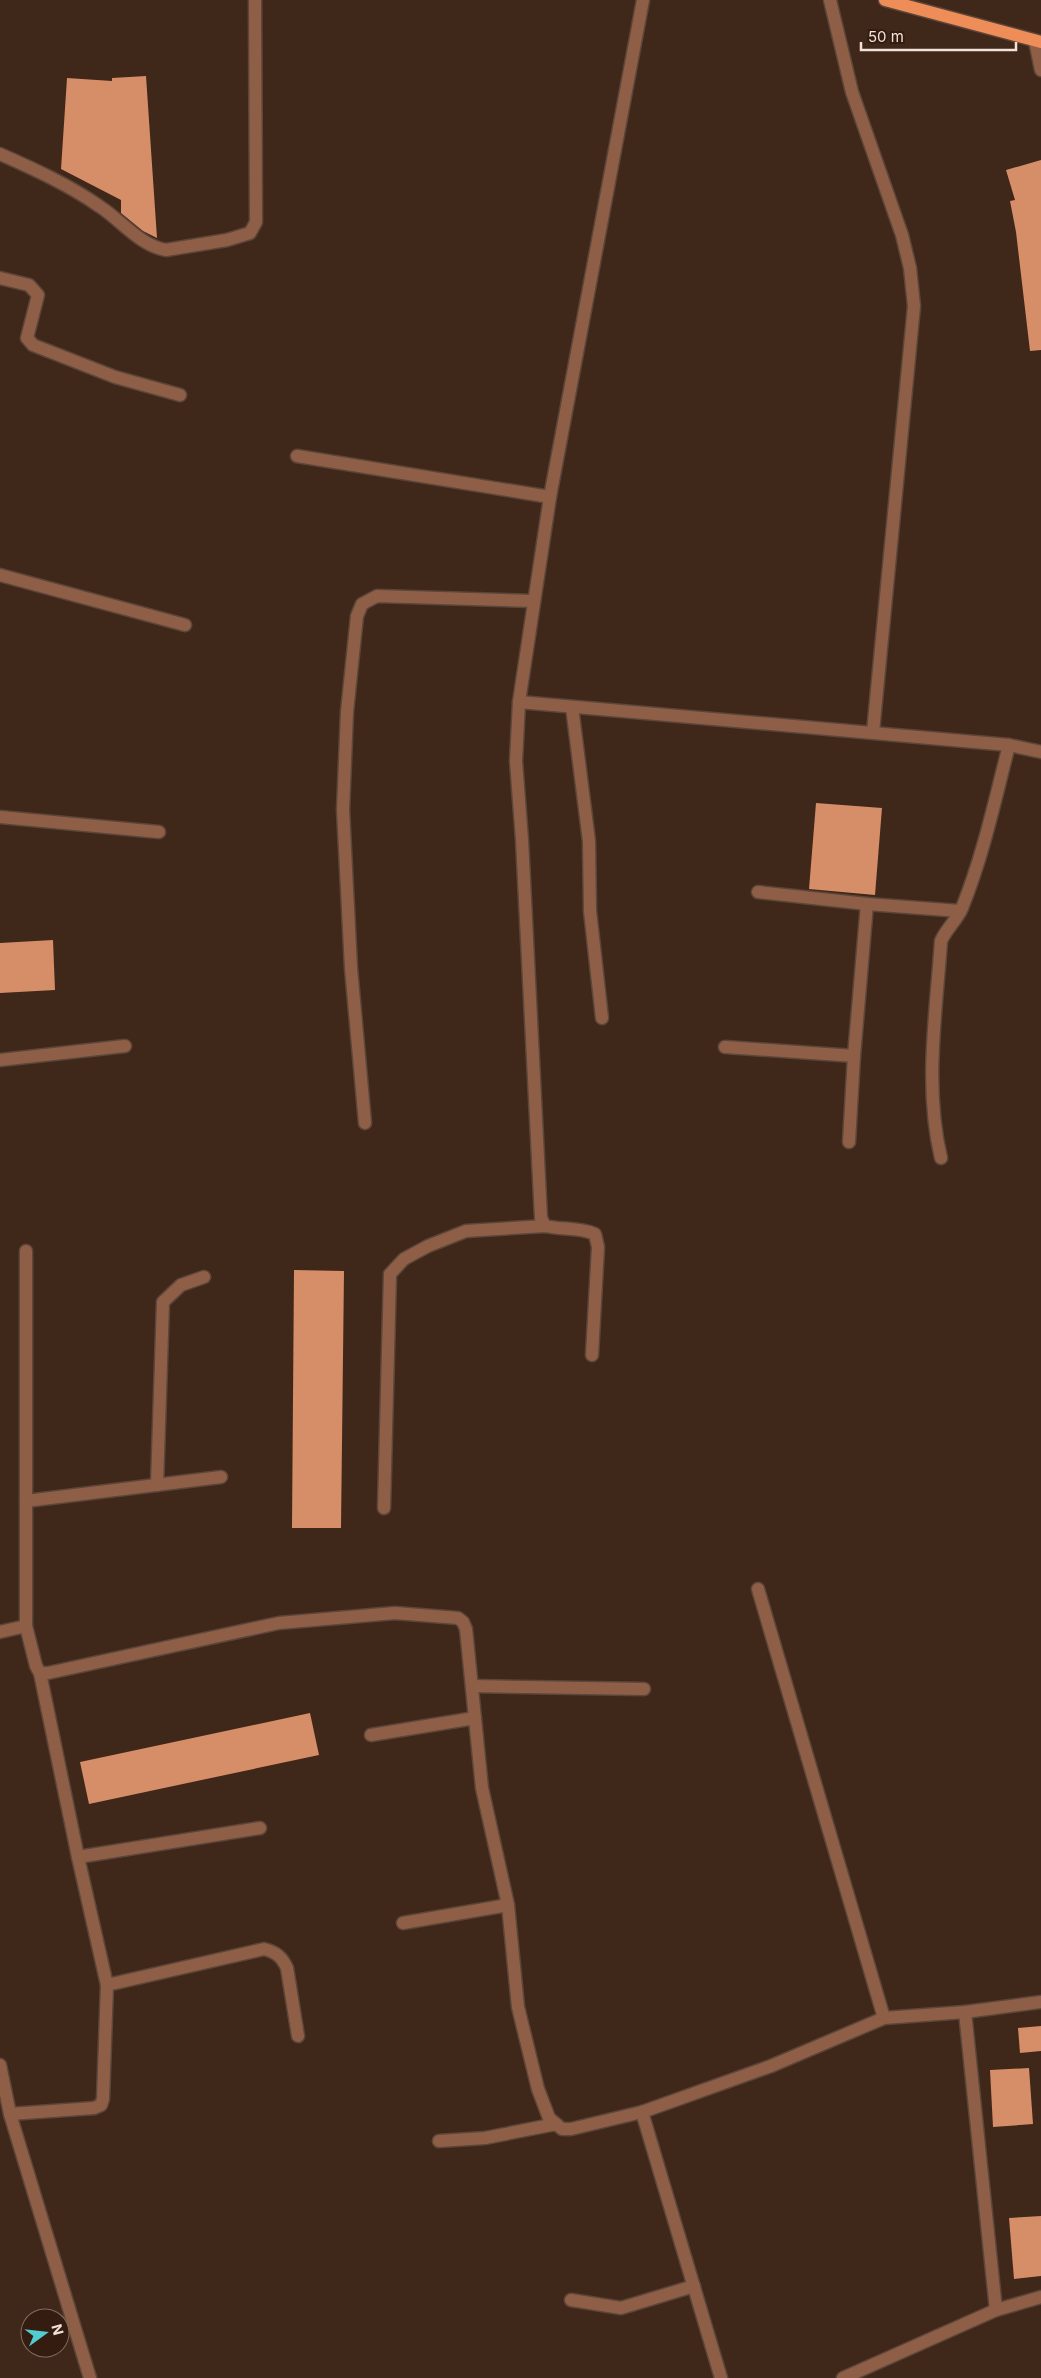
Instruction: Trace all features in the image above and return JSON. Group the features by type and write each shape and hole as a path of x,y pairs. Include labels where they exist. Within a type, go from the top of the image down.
{"main road":[{"path":"885,0 1038,41"}],"street":[{"path":"0,154 34,169 100,206 142,240 156,248 166,250 227,240 250,233 256,222 255,0"},
{"path":"545,1226 541,1218 516,760 519,702 550,497 643,0"},
{"path":"830,0 852,92 902,235 910,268 914,306 873,732"},
{"path":"1038,41 1041,70"},
{"path":"0,278 29,285 38,295 28,338 33,345 115,377 180,396"},
{"path":"297,456 550,497"},
{"path":"0,576 185,625"},
{"path":"365,1124 351,968 343,810 347,712 357,616 362,604 377,596 534,601"},
{"path":"519,702 1009,745 1041,752"},
{"path":"572,707 589,841 590,911 602,1018"},
{"path":"941,1158 934,1130 931,1097 941,941 946,930 960,911 980,858 1009,745"},
{"path":"0,817 159,832"},
{"path":"758,892 867,904 960,911"},
{"path":"849,1142 867,904"},
{"path":"0,1060 125,1046"},
{"path":"725,1047 854,1056"},
{"path":"384,1508 390,1274 404,1259 428,1246 466,1231 545,1226 586,1230 595,1234 598,1247 592,1355"},
{"path":"10,2114 101,2106 107,1986 40,1673 36,1666 26,1626 26,1251"},
{"path":"157,1485 163,1302 181,1286 204,1277"},
{"path":"26,1501 221,1477"},
{"path":"758,1589 884,2018"},
{"path":"40,1673 48,1673 279,1623 395,1613 458,1618 463,1622 472,1686 482,1788 508,1905 518,2007 538,2090 549,2118 562,2128 570,2129 642,2112 771,2066 884,2018 965,2012 1041,2002"},
{"path":"0,1632 26,1626"},
{"path":"472,1686 644,1689"},
{"path":"371,1734 475,1718"},
{"path":"78,1857 260,1828"},
{"path":"403,1923 508,1905"},
{"path":"107,1986 264,1949 274,1951 283,1958 287,1968 298,2036"},
{"path":"965,2012 996,2310"},
{"path":"0,2065 10,2114 90,2378"},
{"path":"642,2112 721,2378"},
{"path":"439,2141 486,2138 556,2124"},
{"path":"571,2300 621,2308 694,2286"},
{"path":"843,2378 996,2310 1041,2297"}],"building":[{"path":"146,76 157,238 143,231 121,213 121,200 61,169 67,78 112,81 112,78"},
{"path":"1041,160 1041,350 1030,351 1016,232 1010,201 1015,200 1006,170"},
{"path":"816,803 882,808 875,895 809,889"},
{"path":"53,940 55,990 0,993 0,943"},
{"path":"294,1270 344,1271 341,1528 292,1528"},
{"path":"310,1713 319,1755 89,1804 80,1762"},
{"path":"1041,2026 1041,2051 1020,2053 1018,2028"},
{"path":"1029,2068 1033,2124 993,2127 990,2070"},
{"path":"1041,2216 1041,2276 1014,2279 1009,2218"}]}
